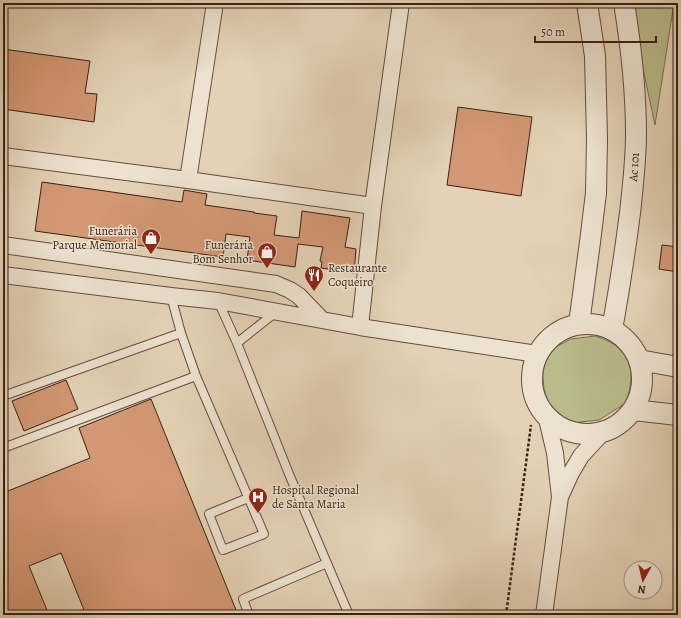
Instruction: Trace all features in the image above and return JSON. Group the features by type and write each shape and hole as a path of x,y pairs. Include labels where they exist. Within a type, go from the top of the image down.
{"street":[{"path":"188,180 215,3"},
{"path":"360,327 373,206 401,3"},
{"path":"579,324 596,193 597,138 595,56 586,3"},
{"name":"Ac 101","path":"612,330 624,258 635,172 635,93 624,3"},
{"path":"3,156 373,206"},
{"path":"3,245 276,284 299,296 322,320"},
{"path":"3,274 218,301 360,327 537,354"},
{"path":"537,412 564,430 583,435 603,432 620,424 633,410 640,394 642,377 639,360 632,348 623,338 612,330 596,325 579,324 562,329 552,336 547,340 537,354 531,376 537,412 554,453 560,497 544,615"},
{"path":"639,360 678,367"},
{"path":"633,410 678,415"},
{"path":"560,497 581,456 603,432"}],"lane":[{"path":"171,296 196,376 264,534 223,550 209,514 248,498"},
{"path":"218,301 237,343 289,474 349,615"},
{"path":"237,343 276,312"},
{"path":"3,396 181,332"},
{"path":"3,448 196,376"},
{"path":"249,615 243,599 327,563"}],"path":[{"path":"506,615 537,412"}],"green space":[{"path":"629,3 674,3 655,125"},
{"path":"595,336 612,343 620,349 629,362 631,377 626,403 599,420 570,423 551,411 544,389 542,369 553,348 571,339"}],"building":[{"path":"3,49 90,61 85,93 97,94 94,122 3,109"},
{"path":"458,107 532,117 521,196 447,185"},
{"path":"42,182 182,202 184,190 207,194 205,205 277,216 274,235 299,238 302,211 350,218 345,247 356,249 354,273 321,268 322,262 320,261 323,247 298,244 295,267 247,260 250,237 226,234 223,257 35,231"},
{"path":"662,245 678,247 678,272 659,269"},
{"path":"66,380 78,409 24,431 12,401"},
{"path":"151,399 238,615 86,615 61,553 29,566 49,615 6,615 3,609 3,493 90,458 79,428"}],"place":[{"name":"Funerária Parque Memorial","path":"151,255"},
{"name":"Funerária Bom Senhor","path":"267,269"},
{"name":"Restaurante Coqueiro","path":"314,292"},
{"name":"Hospital Regional de Santa Maria","path":"258,514"}]}
